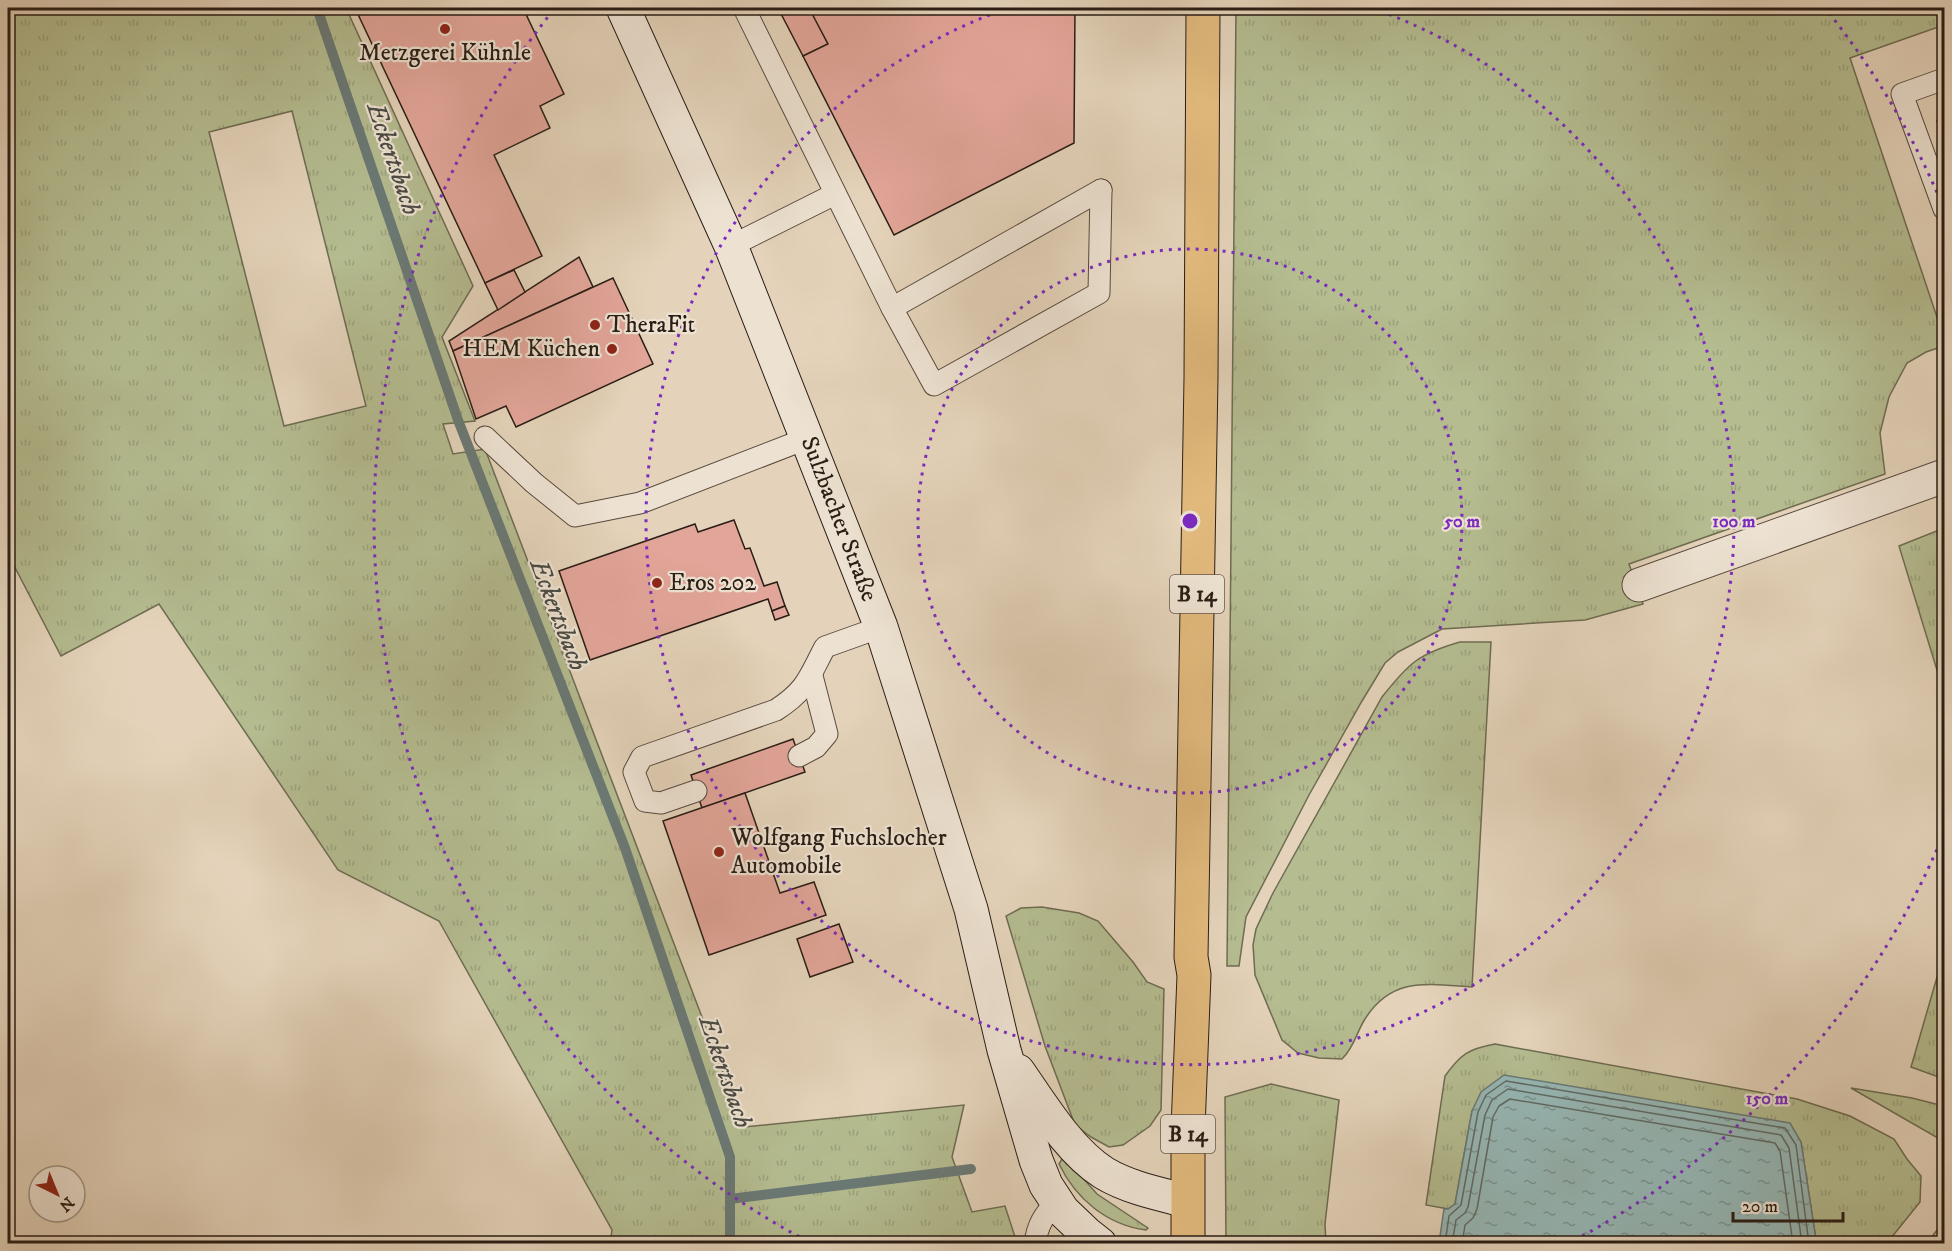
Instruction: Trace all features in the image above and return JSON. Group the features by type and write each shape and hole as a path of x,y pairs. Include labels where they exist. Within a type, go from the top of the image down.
{"main road":[{"name":"B 14","path":"1188,1244 1194,975 1191,935 1201,378 1203,8"}],"street":[{"name":"Sulzbacher Straße","path":"623,8 731,246 881,627 971,909 1004,1050 1036,1160 1046,1185 1063,1211 1101,1244"},
{"path":"1639,585 1944,476"},
{"path":"1004,1050 1046,1112 1084,1158 1105,1174 1134,1186 1188,1201"}],"lane":[{"path":"744,8 892,308 934,385 1099,293 1101,190 892,308"},
{"path":"1944,79 1902,94 1944,209"},
{"path":"731,246 833,195"},
{"path":"485,436 534,483 575,516 640,503 808,438"},
{"path":"696,791 661,803 645,801 634,772 642,757 776,710 794,699 812,676 825,647 881,627"},
{"path":"799,756 816,747 827,734 812,676"},
{"path":"1035,1244 1039,1225 1057,1202"}],"green space":[{"path":"8,8 346,8 473,286 442,337 475,421 443,424 453,454 485,449 744,1127 964,1105 952,1157 972,1212 1005,1206 1017,1243 610,1243 612,1230 439,921 338,870 159,604 61,656 8,554","holes":["292,111 366,406 284,426 209,132"]},
{"path":"1236,8 1944,8 1944,25 1850,58 1944,338 1944,346 1926,352 1907,363 1889,397 1880,433 1885,474 1629,564 1643,604 1585,620 1442,629 1398,652 1385,663 1309,795 1246,917 1239,966 1227,966"},
{"path":"1944,528 1944,693 1899,546"},
{"path":"1460,642 1491,642 1472,987 1426,984 1399,989 1387,995 1376,1005 1365,1019 1350,1049 1342,1059 1319,1058 1298,1053 1282,1040 1255,975 1253,945 1256,929 1273,893 1382,697 1415,661 1434,651"},
{"path":"1042,907 1079,913 1098,921 1147,982 1164,989 1161,1110 1150,1126 1123,1145 1109,1147 1075,1125 1045,1046 1006,916 1021,908"},
{"path":"1944,953 1944,1079 1911,1067"},
{"path":"1495,1044 1797,1099 1850,1116 1894,1139 1921,1176 1920,1202 1887,1243 1815,1243 1801,1142 1472,1111 1455,1204 1448,1209 1426,1205 1445,1076 1466,1054"},
{"path":"1271,1084 1339,1100 1325,1224 1326,1243 1226,1243 1225,1097"},
{"path":"1851,1088 1944,1106 1944,1145 1938,1138"},
{"path":"1062,1159 1066,1159 1097,1194 1148,1228 1146,1230 1118,1222 1094,1208 1066,1177 1059,1164"},
{"path":"1944,1221 1944,1243 1927,1243"}],"water":[{"path":"1504,1075 1790,1123 1801,1142 1815,1243 1439,1243 1444,1209 1455,1204 1472,1111 1481,1092"}],"building":[{"path":"355,8 523,8 564,94 540,106 550,128 494,155 542,256 485,283"},
{"path":"778,8 810,8 828,44 803,56"},
{"path":"809,8 1075,8 1074,143 894,235 803,56 828,44"},
{"path":"1944,118 1944,140 1937,121"},
{"path":"579,257 593,287 453,351 449,341"},
{"path":"514,270 525,292 498,310 485,283"},
{"path":"613,278 653,364 516,427 506,406 476,419 453,351"},
{"path":"734,520 745,549 750,548 764,586 777,582 785,606 772,611 768,599 590,660 559,571 695,524 698,532"},
{"path":"785,606 789,615 775,620 772,611"},
{"path":"793,739 805,772 702,808 691,775"},
{"name":"Wolfgang Fuchslocher Automobile","path":"745,793 780,893 814,882 826,915 709,955 663,821"},
{"path":"839,924 853,962 810,977 797,939"}],"waterway":[{"name":"Eckertsbach","path":"317,8 458,420 625,848 730,1157 730,1244"},
{"path":"730,1199 971,1169"}],"place":[{"name":"Metzgerei Kühnle","path":"445,29"},
{"name":"TheraFit","path":"595,325"},
{"name":"HEM Küchen","path":"612,349"},
{"name":"Eros 202","path":"657,583"},
{"name":"Wolfgang Fuchslocher Automobile","path":"719,852"}]}
